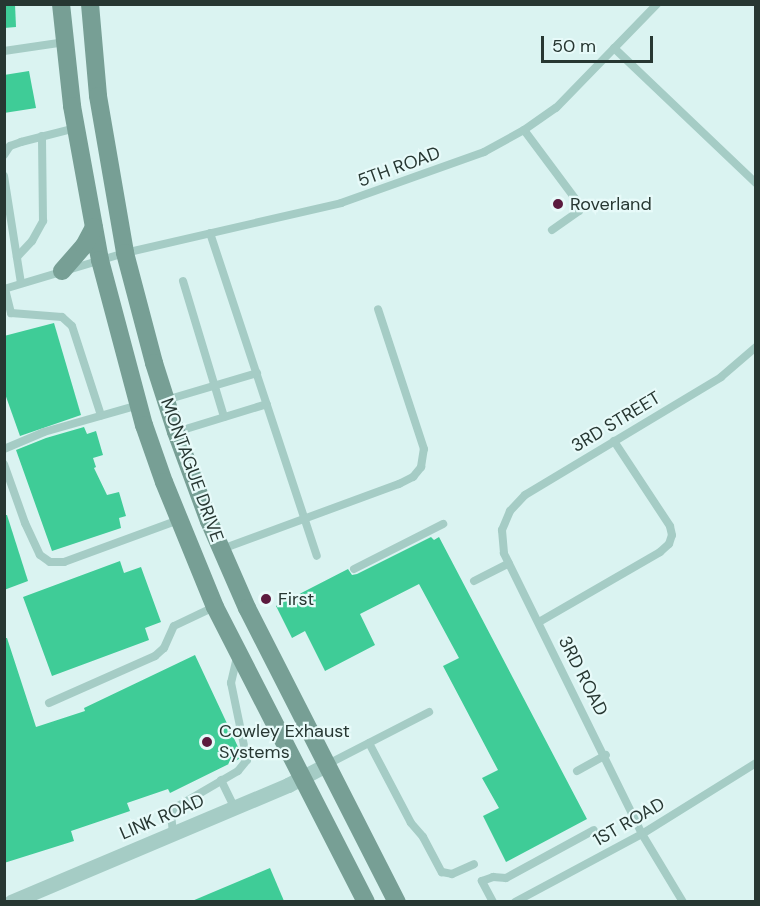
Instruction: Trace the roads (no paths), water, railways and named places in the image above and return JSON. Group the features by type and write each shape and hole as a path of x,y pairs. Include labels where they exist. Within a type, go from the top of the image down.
{"main road":[{"name":"MONTAGUE DRIVE","path":"61,4 76,128 100,260 139,405 179,520 215,607 237,654 366,902"},
{"name":"MONTAGUE DRIVE","path":"90,4 98,96 125,254 176,432 221,549 260,636 397,902"},
{"path":"62,271 81,251 94,227"}],"street":[{"name":"LINK ROAD","path":"11,902 302,778 326,765"}],"lane":[{"name":"5TH ROAD","path":"5,289 100,260 340,203 484,152 524,130 556,108 657,4"},
{"path":"4,51 65,42"},
{"path":"614,48 756,183"},
{"path":"4,155 10,146 76,128"},
{"path":"524,130 580,205 579,211 552,230"},
{"path":"17,257 32,242 43,221 42,136"},
{"path":"4,176 21,283"},
{"path":"210,233 316,556"},
{"path":"183,280 224,417"},
{"path":"5,289 11,313 62,317 72,326 101,415"},
{"path":"221,549 399,484 412,477 424,457 424,448 378,309"},
{"name":"3RD STREET","path":"502,530 510,511 525,495 721,377 756,347"},
{"path":"166,400 257,373"},
{"path":"176,432 267,404"},
{"path":"4,449 44,432 139,405"},
{"path":"539,622 660,552 669,544 672,535 670,526 614,441"},
{"path":"4,464 40,555 51,562 64,562 179,520"},
{"path":"354,569 443,524"},
{"name":"3RD ROAD","path":"502,530 504,553 606,755 642,834 683,902"},
{"path":"474,581 509,562"},
{"path":"49,703 155,656 164,648 174,626 215,607"},
{"path":"173,833 171,815 173,809 238,771 247,760 231,683 237,654"},
{"path":"326,765 429,712"},
{"path":"369,743 411,823 426,842 442,872 452,874 474,864"},
{"path":"577,771 606,755"},
{"name":"1ST ROAD","path":"515,902 642,834 756,763"},
{"path":"221,780 234,807"},
{"path":"493,902 482,881 493,877 506,878 594,830"}],"place":[{"name":"Roverland","path":"558,204"},
{"name":"First","path":"266,599"},
{"name":"Cowley Exhaust Systems","path":"207,742"}]}
